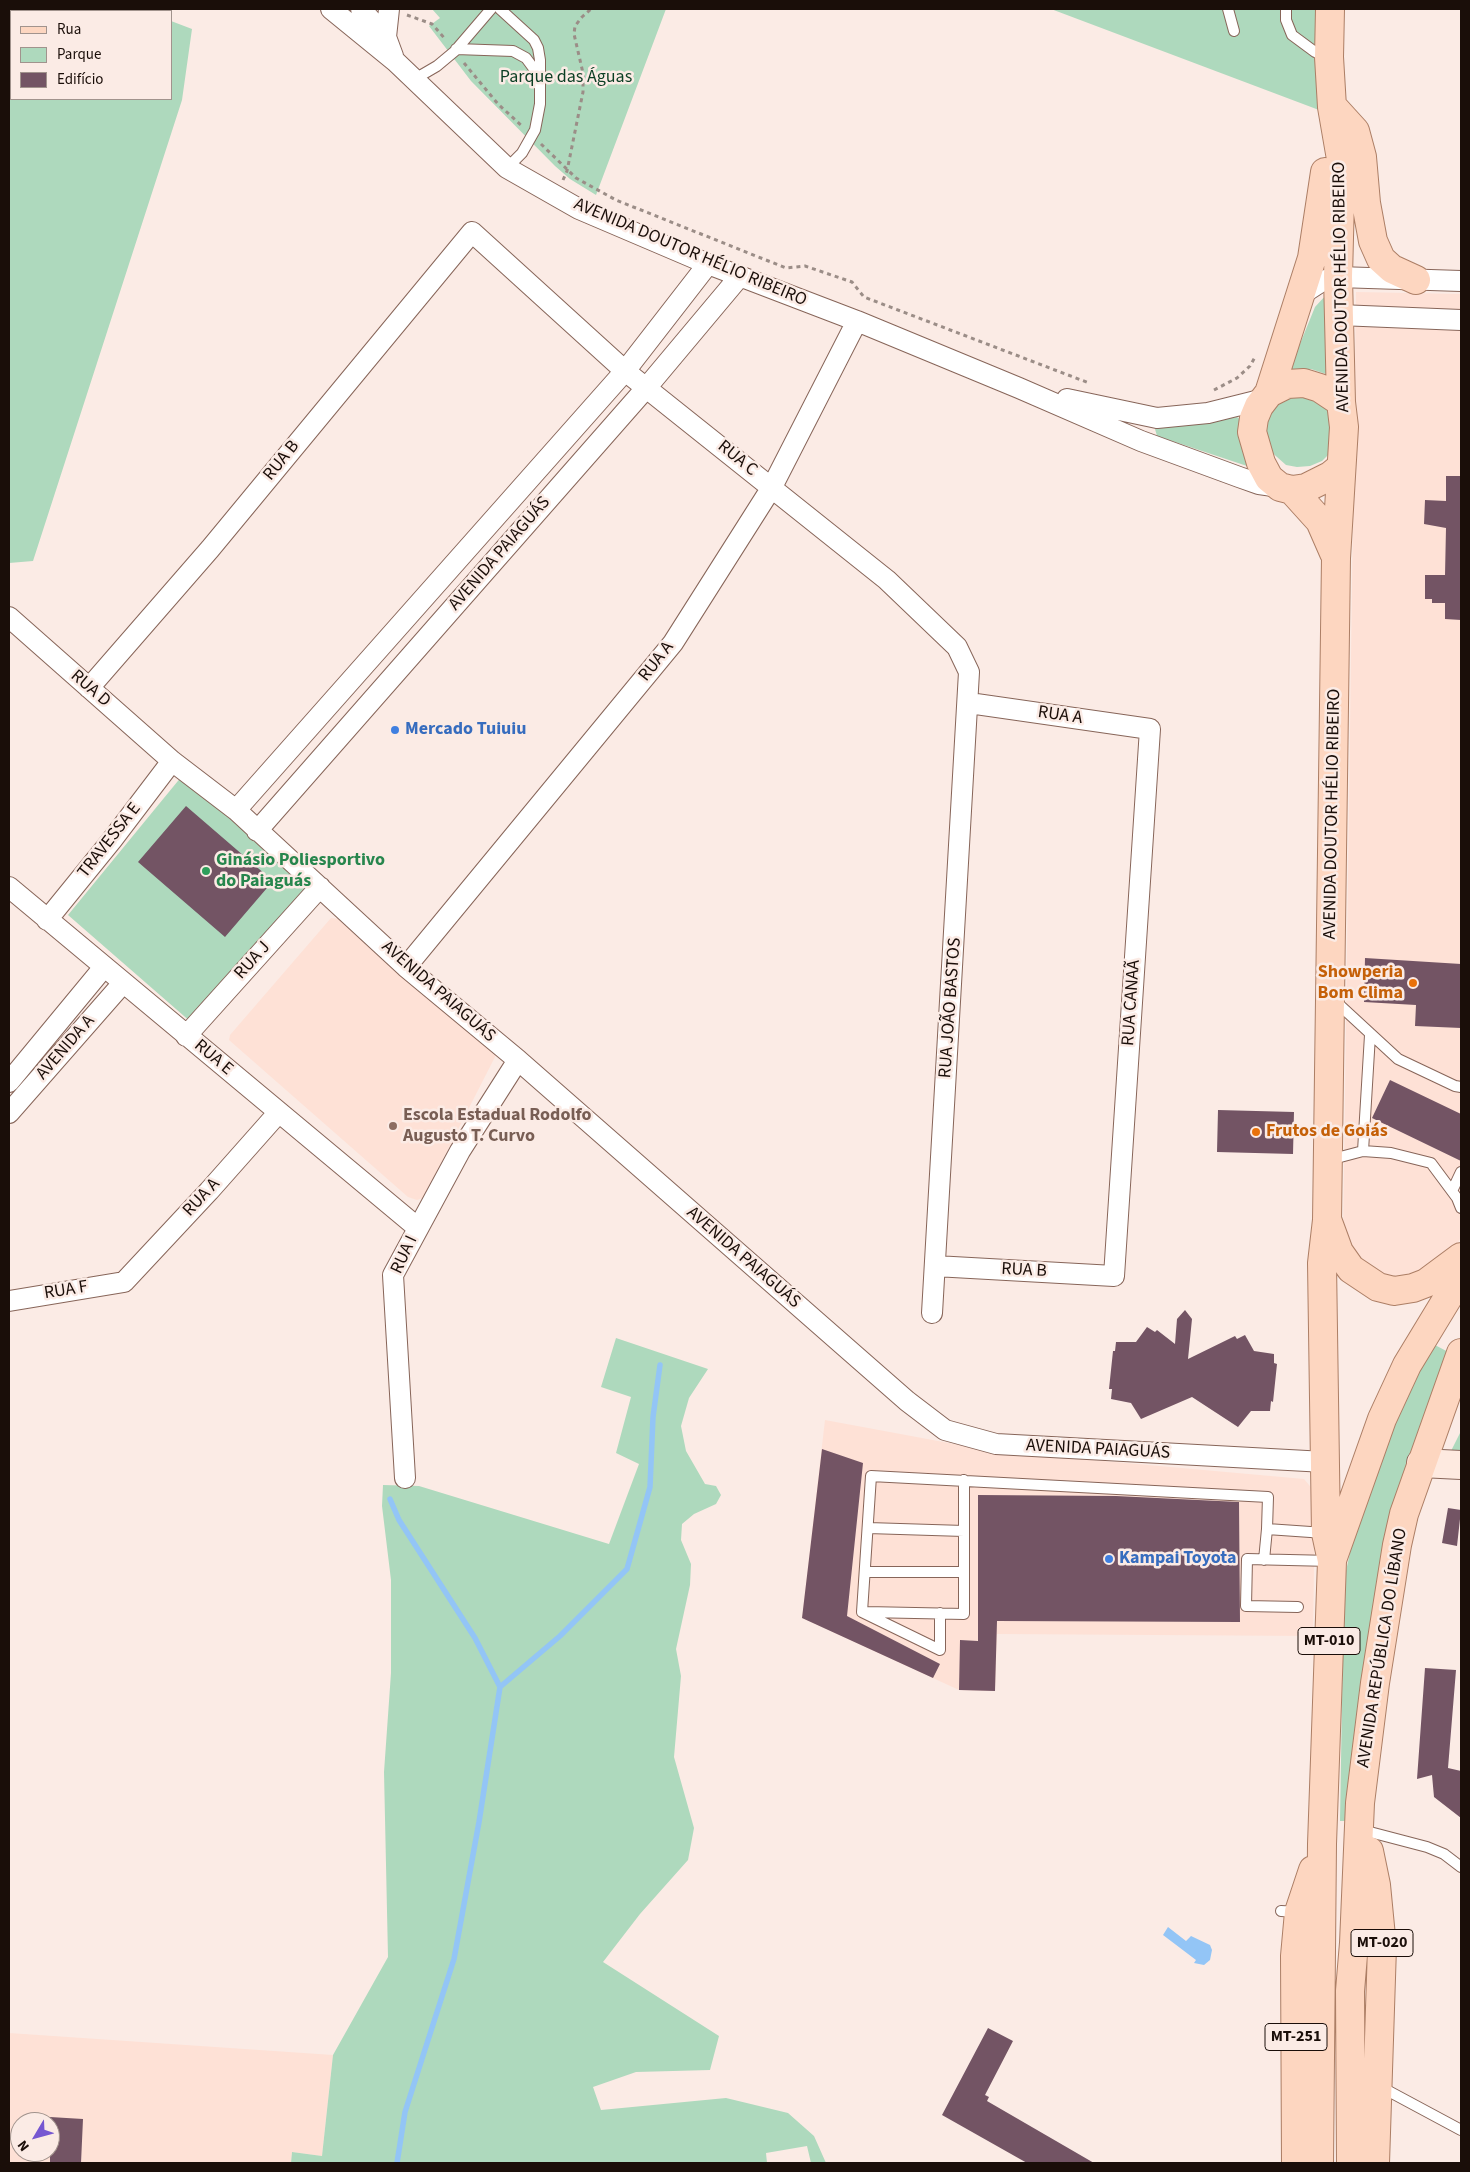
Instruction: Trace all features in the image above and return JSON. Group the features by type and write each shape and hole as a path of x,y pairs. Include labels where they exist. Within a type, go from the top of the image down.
{"main road":[{"name":"AVENIDA DOUTOR HÉLIO RIBEIRO","path":"1327,1220 1336,558 1344,427 1341,402 1338,277 1341,159 1332,107 1328,57 1330,9"},
{"name":"AVENIDA DOUTOR HÉLIO RIBEIRO","path":"1332,107 1319,222 1312,258 1302,294 1267,396 1254,418 1252,432 1261,463 1269,478 1286,489 1320,521 1336,558"},
{"path":"1332,107 1345,118 1354,131 1362,157 1366,203 1373,241 1381,259 1392,269 1416,280"},
{"path":"1267,396 1287,384 1304,383 1320,388 1341,402"},
{"name":"AVENIDA DOUTOR HÉLIO RIBEIRO","path":"1286,489 1319,483 1341,467"},
{"path":"1327,1220 1339,1252 1351,1269 1378,1287 1394,1291 1413,1288 1426,1283 1461,1258"},
{"name":"MT-010","path":"1319,2163 1322,1844 1332,1561 1326,1533 1324,1450 1322,1263 1327,1220"},
{"path":"1332,1561 1386,1410 1407,1365 1461,1276"},
{"name":"AVENIDA REPÚBLICA DO LÍBANO","path":"1360,1803 1375,1683 1396,1544 1421,1463 1461,1353"},
{"name":"MT-010","path":"1351,2163 1350,1990 1360,1803"},
{"name":"MT-020","path":"1360,1803 1376,1885 1382,1947 1375,2163"},
{"name":"MT-251","path":"1296,2163 1295,1956 1290,1911 1322,1844"}],"street":[{"name":"AVENIDA DOUTOR HÉLIO RIBEIRO","path":"332,9 396,62 412,80 507,168 579,209 708,264 1019,388 1141,441 1239,477 1286,489"},
{"name":"AVENIDA DOUTOR HÉLIO RIBEIRO","path":"360,9 386,37 396,62"},
{"path":"386,37 390,9"},
{"name":"RUA C","path":"472,232 625,370 886,580 957,647 970,672 969,703"},
{"name":"RUA B","path":"89,688 210,549 472,232"},
{"name":"AVENIDA PAIAGUÁS","path":"236,810 625,370 708,264"},
{"name":"AVENIDA PAIAGUÁS","path":"258,830 647,387 740,276"},
{"path":"1302,294 1322,281 1338,277 1461,281"},
{"path":"1339,315 1461,320"},
{"name":"RUA A","path":"406,967 673,643 772,487 857,322"},
{"name":"AVENIDA DOUTOR HÉLIO RIBEIRO","path":"1019,388 1157,418 1208,413 1267,396"},
{"name":"RUA D","path":"9,617 172,761"},
{"name":"RUA A","path":"969,703 1150,729"},
{"name":"RUA JOÃO BASTOS","path":"932,1313 969,703"},
{"name":"RUA CANAÃ","path":"1114,1276 1150,729"},
{"name":"AVENIDA PAIAGUÁS","path":"172,761 236,810 406,967 518,1060 907,1401 945,1430 996,1444 1324,1450"},
{"name":"TRAVESSA E","path":"47,920 112,840 172,761"},
{"name":"RUA E","path":"9,886 47,920 418,1228"},
{"name":"RUA J","path":"186,1036 320,887"},
{"name":"AVENIDA A","path":"9,1082 34,1043 104,967"},
{"name":"AVENIDA A","path":"9,1113 123,983"},
{"name":"RUA I","path":"405,1478 392,1275 460,1151 518,1060"},
{"name":"RUA A","path":"124,1282 210,1191 279,1112"},
{"name":"RUA B","path":"935,1266 1114,1276"},
{"name":"RUA F","path":"9,1301 124,1282"},
{"path":"1421,1463 1461,1465"}],"lane":[{"path":"412,80 437,66 455,50 491,9"},
{"path":"500,9 534,40 538,48 540,77 540,104 532,137 522,153 507,168"},
{"path":"1228,9 1234,31"},
{"path":"1286,9 1286,20 1292,35 1315,52 1328,57"},
{"path":"455,50 514,51 526,58 540,77"},
{"path":"1330,996 1398,1059 1455,1086 1461,1087"},
{"path":"1363,1151 1370,1035"},
{"path":"1327,1161 1363,1151 1391,1153 1431,1163 1452,1191 1461,1208"},
{"path":"1452,1191 1461,1172"},
{"path":"862,1612 871,1476 1268,1497 1264,1560"},
{"path":"862,1612 964,1614 964,1480"},
{"path":"868,1528 964,1531"},
{"path":"1267,1529 1326,1533"},
{"path":"1298,1607 1246,1606 1247,1559 1332,1561"},
{"path":"865,1572 964,1572"},
{"path":"862,1612 940,1650 940,1613"},
{"path":"1366,1831 1428,1847 1444,1854 1461,1867"},
{"path":"1378,2086 1461,2130"}],"path":[{"path":"390,9 432,24 498,104 567,171 594,189 616,200 786,268 805,266 852,282 864,297 1092,384"},
{"path":"567,171 583,92 583,73 574,34 575,26 592,9"},
{"path":"1212,391 1236,378 1250,366 1260,348"}],"shaded area":[{"path":"1356,292 1461,294 1461,1237 1452,1255 1416,1280 1377,1275 1343,1241"},
{"name":"Escola Estadual Rodolfo Augusto T. Curvo","path":"331,918 340,919 496,1055 423,1198 417,1200 408,1197 229,1040 230,1035"},
{"path":"825,1420 992,1451 1304,1479 1315,1492 1313,1636 997,1634 995,1691 959,1690 802,1618"},
{"path":"9,2033 333,2055 322,2156 292,2152 291,2163 9,2163"}],"green space":[{"path":"9,9 138,9 142,10 10,10 10,100 172,100 172,21 192,29 182,100 33,561 9,563"},
{"name":"Parque das Águas","path":"432,9 666,9 596,195 570,179 555,166 471,81 429,26 440,18"},
{"path":"1051,9 1321,9 1319,110"},
{"path":"1326,295 1332,376 1311,369 1289,371 1315,307"},
{"path":"1292,394 1316,397 1334,415 1331,452 1322,461 1310,466 1297,467 1286,465 1268,449 1264,438 1266,415 1272,405"},
{"path":"1237,417 1241,420 1250,467 1157,436 1155,429 1159,426 1191,425"},
{"path":"182,776 311,890 192,1023 68,915"},
{"path":"616,1338 708,1369 689,1398 681,1426 686,1451 705,1484 716,1486 721,1495 716,1504 694,1514 682,1524 681,1540 691,1564 690,1585 676,1649 681,1676 674,1757 694,1828 688,1860 640,1914 603,1962 719,2036 710,2070 636,2072 593,2087 601,2110 726,2098 788,2113 814,2136 826,2163 811,2163 807,2146 766,2153 767,2163 291,2163 292,2152 322,2156 333,2055 388,1957 384,1772 391,1673 391,1580 382,1506 383,1485 419,1486 609,1544 639,1464 616,1453 631,1397 601,1387"},
{"path":"1433,1344 1456,1356 1370,1631 1354,1739 1349,1821 1340,1821 1344,1580 1359,1512 1388,1433"},
{"path":"1461,1431 1461,1458 1448,1457"}],"water":[{"path":"1168,1927 1186,1941 1191,1936 1210,1945 1212,1950 1210,1960 1204,1965 1194,1963 1196,1960 1163,1935"}],"building":[{"path":"1446,476 1461,476 1461,620 1445,619 1445,603 1432,603 1432,599 1425,599 1425,575 1445,575 1446,528 1424,524 1425,500 1446,501"},
{"name":"Ginásio Poliesportivo do Paiaguás","path":"186,806 273,881 225,937 138,862"},
{"name":"Showperia Bom Clima","path":"1365,958 1461,964 1461,1028 1415,1026 1416,1005 1364,1002"},
{"path":"1390,1080 1461,1114 1461,1161 1372,1118"},
{"name":"Frutos de Goiás","path":"1218,1110 1294,1112 1293,1154 1217,1152"},
{"path":"1185,1310 1192,1319 1188,1359 1235,1336 1237,1339 1245,1335 1254,1351 1274,1354 1274,1363 1277,1364 1273,1402 1271,1401 1270,1411 1251,1411 1238,1427 1192,1397 1141,1419 1131,1403 1111,1399 1112,1389 1109,1389 1113,1351 1115,1351 1116,1342 1136,1342 1147,1327 1155,1332 1157,1330 1175,1344 1177,1319"},
{"path":"822,1449 863,1463 847,1616 940,1664 933,1678 802,1618"},
{"name":"Kampai Toyota","path":"978,1495 1116,1496 1239,1502 1240,1622 997,1621 995,1691 959,1690 960,1640 978,1641"},
{"path":"1448,1508 1461,1510 1457,1546 1442,1543"},
{"path":"1425,1668 1456,1670 1448,1768 1461,1771 1461,1818 1434,1797 1432,1775 1417,1779"},
{"path":"988,2028 1013,2041 985,2095 989,2097 987,2101 1094,2163 1027,2163 942,2115"},
{"path":"60,2118 83,2119 81,2163 50,2163 60,2162"}],"waterway":[{"path":"397,2163 405,2112 454,1959 479,1822 500,1687 560,1636 627,1569 650,1487 653,1417 660,1365"},
{"path":"390,1499 399,1520 475,1638 500,1687"}],"place":[{"name":"Mercado Tuiuiu","path":"395,730"},
{"name":"Ginásio Poliesportivo do Paiaguás","path":"206,871"},
{"name":"Showperia Bom Clima","path":"1413,983"},
{"name":"Escola Estadual Rodolfo Augusto T. Curvo","path":"393,1126"},
{"name":"Frutos de Goiás","path":"1256,1132"},
{"name":"Kampai Toyota","path":"1109,1559"}]}
